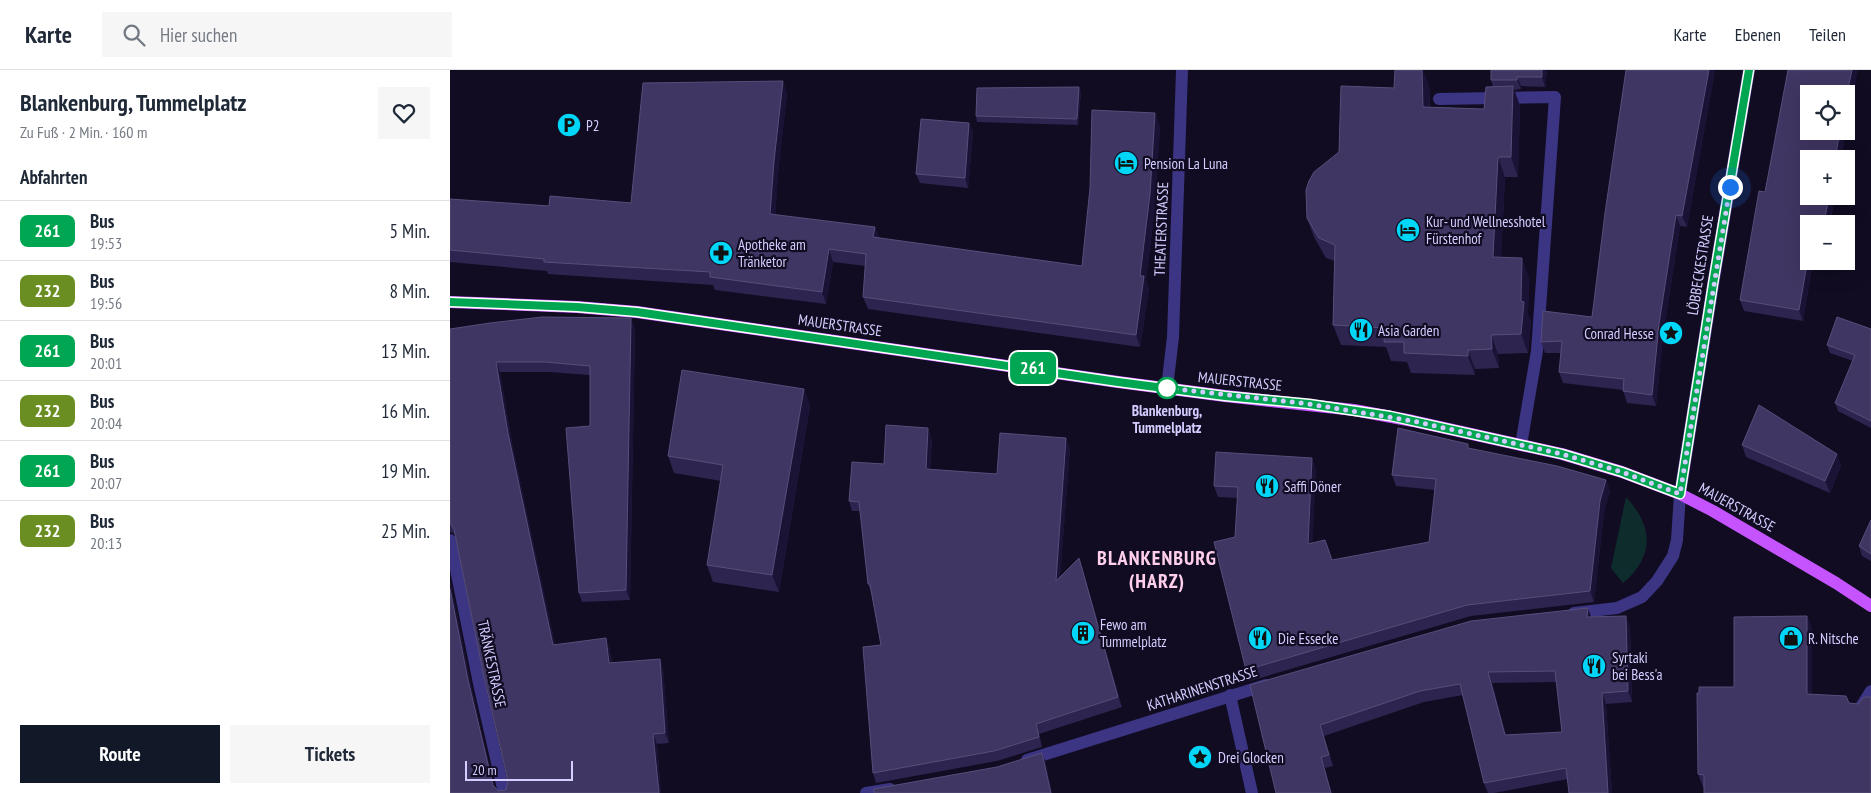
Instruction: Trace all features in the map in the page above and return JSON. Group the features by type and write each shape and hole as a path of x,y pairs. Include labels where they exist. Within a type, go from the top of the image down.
{"main road":[{"name":"MAUERSTRASSE","path":"450,302 577,307 637,312 1167,388 1354,410 1413,421 1594,463 1680,494 1713,511 1836,583 1871,606"}],"street":[{"name":"THEATERSTRASSE","path":"1167,388 1173,337 1182,70"},
{"name":"LÖBBECKESTRASSE","path":"1680,494 1713,284 1750,70"},
{"path":"1439,99 1555,97 1537,351 1521,445"},
{"path":"1559,614 1617,608 1642,597 1657,581 1673,556 1677,540 1680,494"},
{"name":"TRÄNKESTRASSE","path":"450,540 480,688 504,793"},
{"name":"KATHARINENSTRASSE","path":"1017,763 1274,682"},
{"path":"1859,710 1871,691"},
{"path":"1230,695 1252,793"},
{"path":"866,793 904,786"}],"green space":[{"path":"1626,497 1641,519 1647,541 1641,562 1623,583 1611,568"}],"building":[{"name":"Kur- und Wellnesshotel Fürstenhof","path":"1395,70 1422,70 1423,107 1484,109 1486,87 1513,86 1511,157 1498,157 1493,257 1522,258 1521,301 1524,302 1521,334 1491,335 1492,349 1468,350 1468,356 1404,353 1404,342 1384,342 1385,328 1333,325 1335,245 1319,238 1307,218 1306,190 1314,172 1339,152 1341,86 1394,88"},
{"path":"1491,70 1542,70 1542,77 1517,77 1517,80 1491,80"},
{"path":"1626,70 1709,70 1682,216 1676,215 1659,324 1652,395 1623,391 1624,379 1559,372 1562,341 1541,342 1543,311 1592,317"},
{"path":"1788,70 1852,70 1849,85 1800,85 1800,140 1838,140 1837,150 1800,150 1800,205 1827,205 1826,215 1800,215 1800,270 1806,270 1799,310 1740,300 1759,191 1765,192"},
{"path":"783,81 770,214 875,227 873,237 1082,266 1090,188 1092,110 1155,113 1150,194 1140,276 1144,276 1136,335 863,297 866,254 829,249 822,292 710,277 710,272 544,262 544,259 450,250 450,199 549,206 550,196 631,203 643,83"},
{"path":"1079,87 1077,119 976,116 977,88"},
{"path":"921,119 969,123 965,178 916,174"},
{"path":"542,317 631,318 626,590 579,593 566,428 590,426 590,366 545,362 496,362 508,433 553,645 606,638 609,663 660,659 665,733 653,734 659,793 450,793 450,589 468,680 493,785 498,791 506,790 508,781 484,677 454,529 450,523 450,329"},
{"path":"1837,317 1871,329 1871,421 1835,403 1855,355 1827,345"},
{"path":"682,370 804,389 772,575 707,565 723,465 668,456"},
{"path":"1759,405 1837,454 1825,481 1742,445"},
{"path":"886,425 928,428 926,469 997,474 1000,433 1066,438 1056,581 1079,558 1118,697 1036,724 1039,737 994,751 873,773 863,647 881,645 870,584 868,584 859,502 849,501 852,462 884,464"},
{"path":"1398,428 1468,444 1468,448 1557,466 1606,480 1600,501 1590,591 1467,605 1246,670 1214,542 1235,537 1238,487 1214,486 1216,452 1312,458 1308,544 1325,540 1332,560 1429,542 1436,479 1392,475"},
{"path":"1871,520 1871,554 1859,546"},
{"path":"1588,608 1587,617 1626,616 1628,691 1602,693 1608,793 1569,793 1566,768 1484,783 1460,684 1420,691 1320,725 1329,755 1321,757 1331,793 1276,793 1250,685 1471,621","holes":["1555,671 1562,732 1505,735 1488,672"]},
{"path":"1807,616 1807,694 1846,696 1849,703 1858,704 1864,697 1871,697 1871,793 1704,793 1704,775 1698,774 1697,693 1699,693 1699,687 1734,687 1734,617"},
{"path":"1042,753 1051,793 874,793 874,789 997,767"}],"bus line":[{"name":"261","path":"450,302 577,307 637,312 1118,382 1354,410 1562,454 1622,472 1680,494 1749,70"}],"place":[{"name":"P2","path":"569,125"},
{"name":"Pension La Luna","path":"1126,163"},
{"name":"Kur- und Wellnesshotel Fürstenhof","path":"1408,230"},
{"name":"Apotheke am Tränketor","path":"721,253"},
{"name":"Asia Garden","path":"1361,330"},
{"name":"Conrad Hesse","path":"1671,333"},
{"name":"Blankenburg, Tummelplatz","path":"1167,388"},
{"name":"Saffi Döner","path":"1267,486"},
{"name":"Fewo am Tummelplatz","path":"1083,633"},
{"name":"Die Essecke","path":"1260,638"},
{"name":"R. Nitsche","path":"1791,638"},
{"name":"Syrtaki bei Bess'a","path":"1594,666"},
{"name":"Drei Glocken","path":"1200,757"}],"district":[{"name":"BLANKENBURG (HARZ)","path":"1157,570"}],"route":[{"path":"1167,388 1354,410 1413,421 1562,454 1622,472 1680,494 1730,187"}]}
